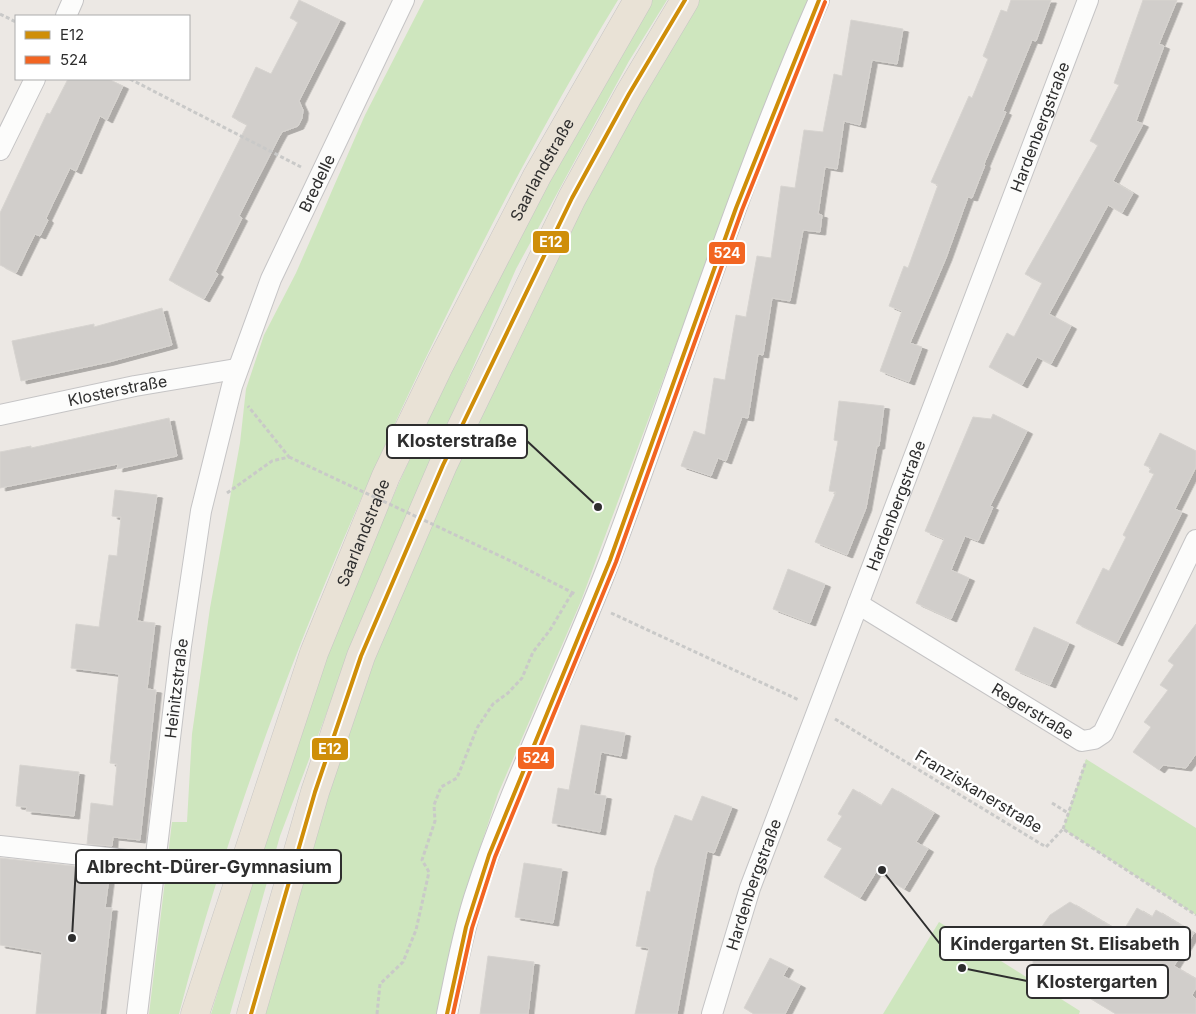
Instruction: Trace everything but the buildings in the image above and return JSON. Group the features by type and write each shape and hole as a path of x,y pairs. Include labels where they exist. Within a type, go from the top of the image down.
{"highway":[{"name":"Saarlandstraße","path":"195,1014 314,653 386,476 440,364 537,176 638,0"},
{"path":"251,1014 315,792 361,656 443,466 572,198 685,0"}],"street":[{"path":"66,15 73,0"},
{"name":"Bredelle","path":"234,377 271,278 404,0"},
{"path":"447,1014 474,897 512,794 593,605 647,462 776,98 819,0"},
{"name":"Hardenbergstraße","path":"712,1014 750,888 1088,0"},
{"path":"0,150 35,80"},
{"name":"Klosterstraße","path":"0,415 135,386 234,377"},
{"name":"Heinitzstraße","path":"137,1014 181,646 201,511 234,377"},
{"name":"Regerstraße","path":"858,604 1082,740 1094,740 1103,732 1196,540"},
{"path":"0,846 154,862"}],"path":[{"path":"0,14 15,22"},
{"path":"132,80 270,149 319,177"},
{"path":"234,377 289,457 513,562 593,605 819,709"},
{"path":"201,511 272,461 289,457"},
{"path":"377,1014 380,984 403,962 416,930 430,872 422,860 435,821 434,804 441,788 457,778 477,728 493,704 508,693 522,678 533,652 550,630 572,593"},
{"name":"Franziskanerstraße","path":"819,709 1046,847 1063,829 1196,915"},
{"path":"1063,829 1094,740"},
{"path":"1052,803 1068,813"}],"green space":[{"path":"424,0 618,0 560,99 478,252 402,408 336,556 249,782 200,936 179,1014 149,1014 172,822 187,822 192,734 210,608 240,443 246,389 264,335 296,273 365,115"},
{"path":"652,0 667,0 629,61 516,269 358,630 280,836 230,1014 211,1014 298,735 332,643 402,477 478,315 519,235 606,77"},
{"path":"697,0 812,0 769,94 581,601 498,794 471,875 441,1014 257,1014 323,794 425,529 581,203"},
{"path":"1086,759 1196,828 1196,915 1063,829"},
{"path":"939,922 1080,1011 1079,1014 883,1014"}],"transit line":[{"name":"E12","path":"251,1014 315,792 361,656 443,465 572,198 629,94 685,0"},
{"name":"E12","path":"447,1014 466,927 489,855 610,560 736,208 819,0"},
{"name":"524","path":"453,1014 472,928 495,857 616,562 742,210 825,2"}],"place":[{"name":"Klosterstraße","path":"598,507"},
{"name":"Kindergarten St. Elisabeth","path":"882,870"},
{"name":"Albrecht-Dürer-Gymnasium","path":"72,938"},
{"name":"Klostergarten","path":"962,968"}]}
